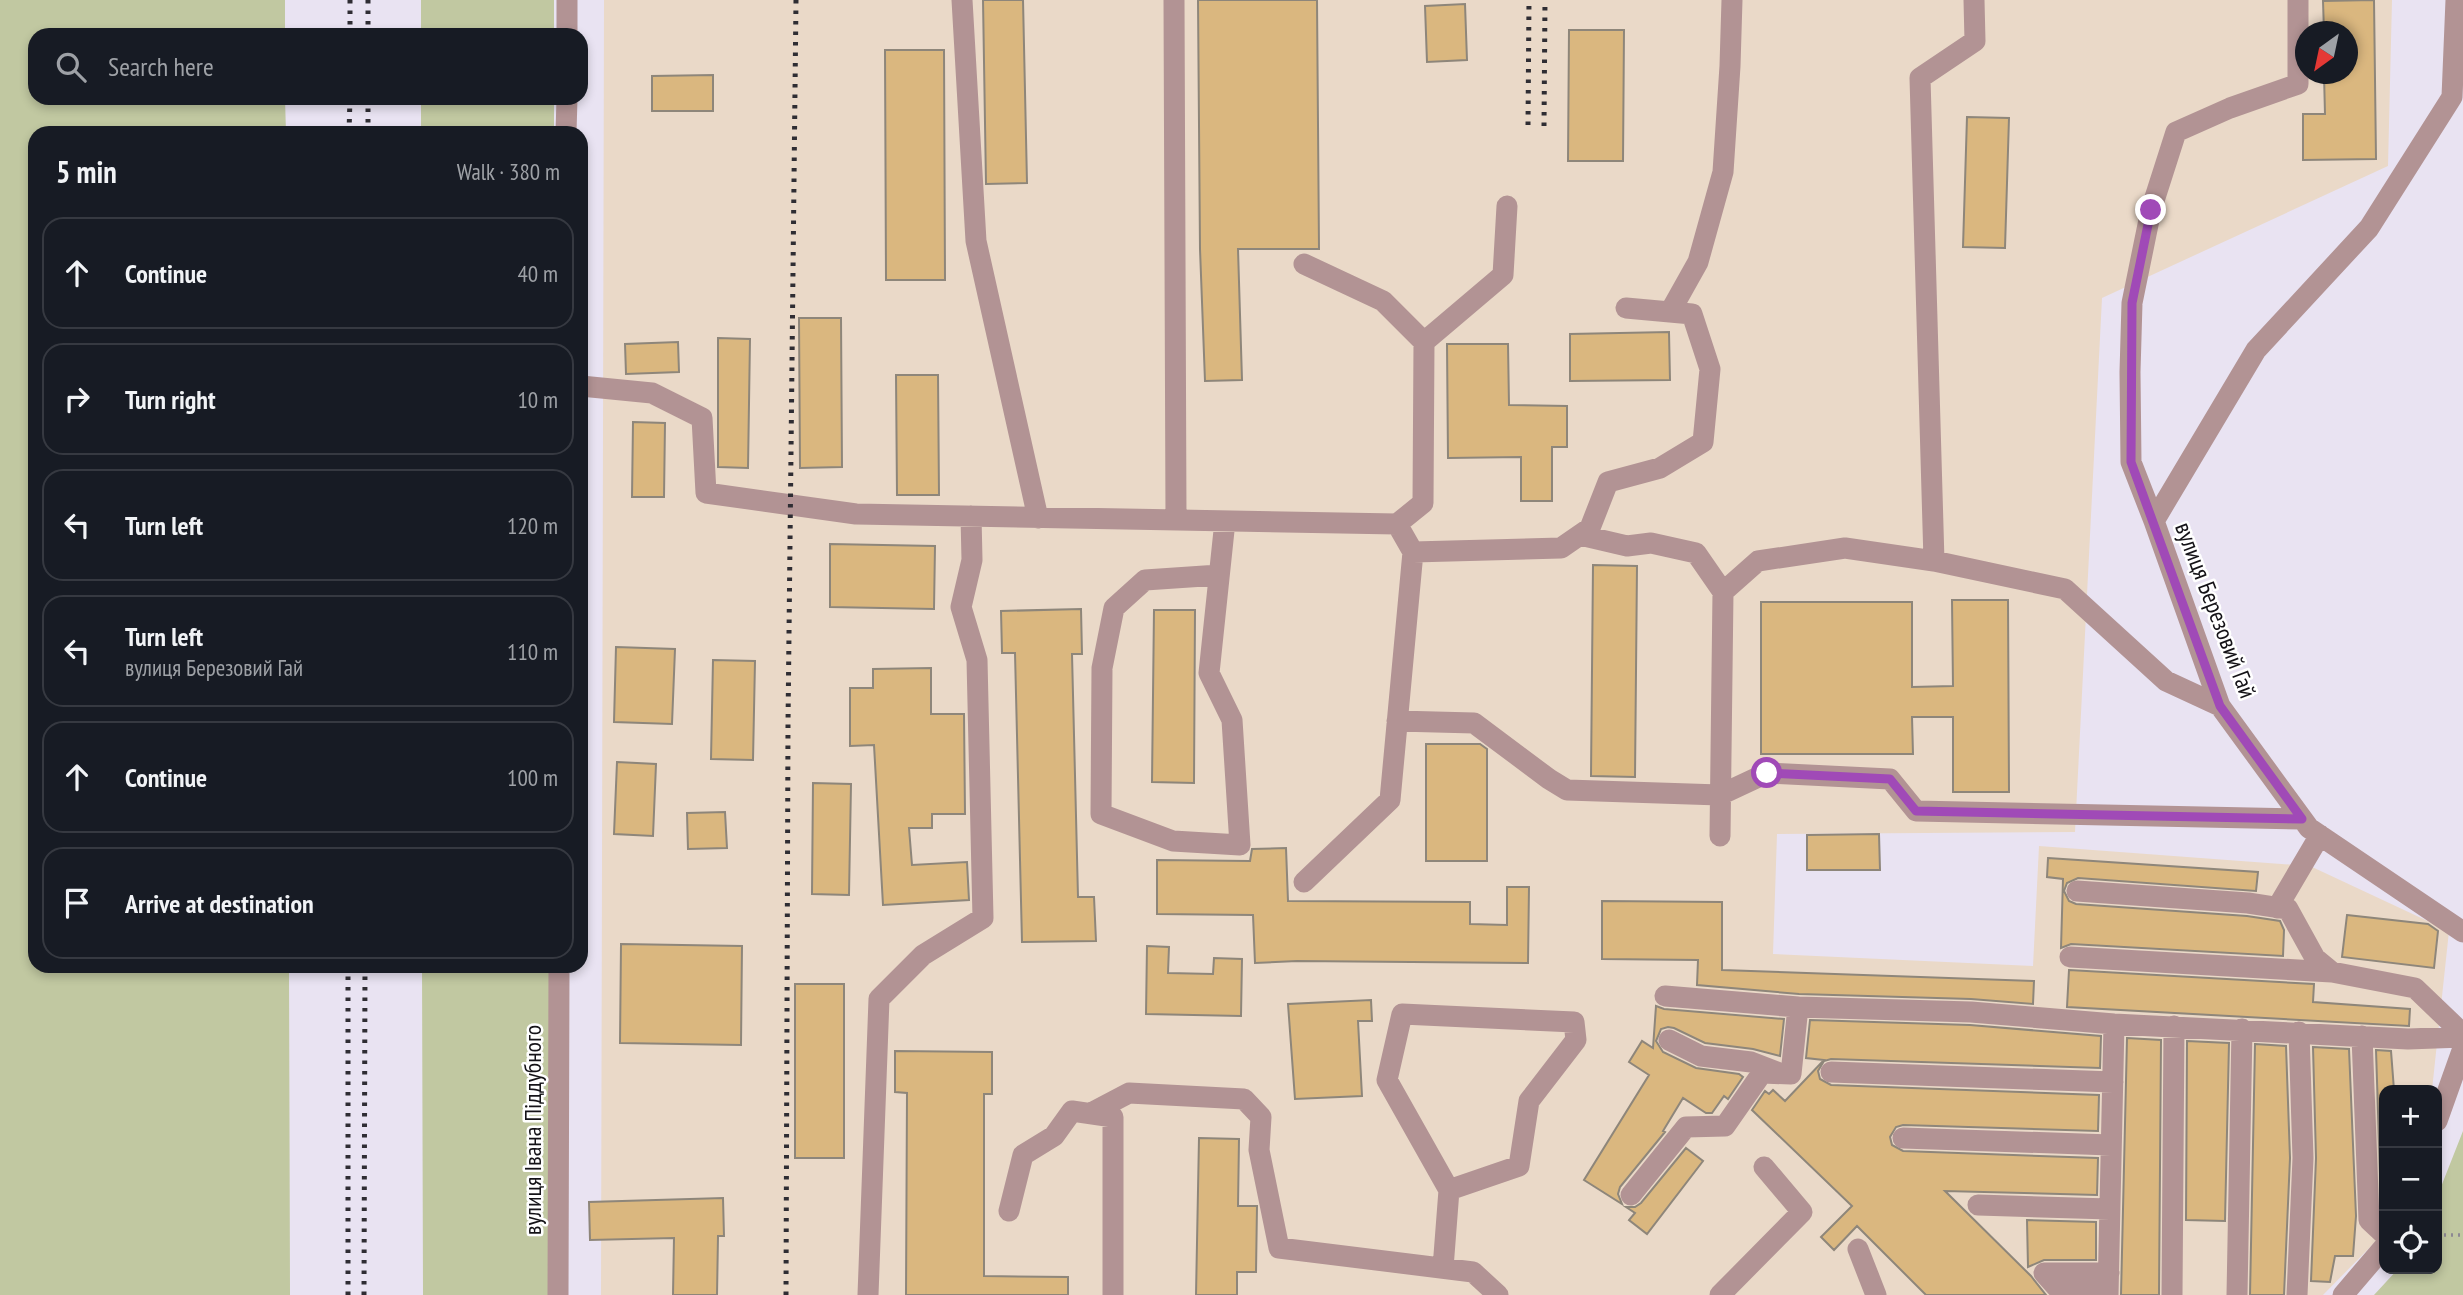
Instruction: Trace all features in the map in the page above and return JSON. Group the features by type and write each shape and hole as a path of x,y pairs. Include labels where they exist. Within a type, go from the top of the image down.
{"street":[{"path":"567,28 568,0"},
{"path":"962,0 976,241 1038,518"},
{"path":"1174,0 1176,520"},
{"path":"1671,312 1698,262 1723,172 1731,0"},
{"path":"1934,561 1920,78 1975,41 1974,0"},
{"path":"2154,521 2131,462 2130,372 2132,303 2151,210 2176,132 2230,108 2298,84 2298,0"},
{"name":"вулиця Березовий Гай","path":"2456,0 2458,97 2369,228 2256,350 2154,521 2220,706 2302,819 2309,828 2463,932"},
{"path":"566,126 567,105"},
{"path":"1424,342 1503,275 1507,206"},
{"path":"588,387 652,393 702,418 706,494 856,514 1397,524 1423,503 1424,342 1384,301 1304,264"},
{"path":"1413,552 1561,548 1590,527 1608,482 1660,468 1703,442 1710,369 1692,314 1626,308"},
{"path":"868,1295 879,999 923,955 983,918 977,660 961,607 972,560 971,516"},
{"path":"1219,575 1145,580 1114,608 1102,668 1101,814 1173,841 1240,845 1232,720 1209,673 1225,521"},
{"path":"1304,882 1390,800 1413,552 1397,524"},
{"path":"1580,534 1627,546 1651,543 1696,552 1723,592 1720,836"},
{"path":"1723,592 1758,561 1845,548 1934,561 2065,589 2165,681 2220,706"},
{"path":"1398,721 1475,723 1567,790 1720,795 1767,773 1890,779 1916,811 2302,819"},
{"path":"2277,908 2320,835"},
{"path":"2077,891 2248,903 2288,909 2315,958 2332,972"},
{"path":"2070,957 2332,972 2415,989 2463,1036"},
{"name":"вулиця Івана Піддубного","path":"558,1295 559,973"},
{"path":"1665,996 1798,1007 1971,1012 2114,1024 2408,1038 2463,1036"},
{"path":"1631,1195 1686,1127 1725,1126 1762,1073 1791,1074 1798,1007"},
{"path":"1443,1268 1449,1191 1387,1080 1402,1014 1574,1022 1576,1040 1528,1101 1520,1166 1449,1191"},
{"path":"2108,1287 2114,1024"},
{"path":"2172,1295 2174,1026"},
{"path":"2237,1295 2242,1029"},
{"path":"2297,1295 2303,1158 2299,1032"},
{"path":"2362,1036 2369,1220 2379,1229"},
{"path":"1669,1040 1701,1056 1751,1062 1782,1074"},
{"path":"2442,1107 2463,1048"},
{"path":"1831,1072 2113,1082"},
{"path":"1091,1113 1129,1093 1244,1099 1261,1117 1259,1150 1279,1248 1473,1272 1498,1295"},
{"path":"1009,1211 1023,1154 1054,1136 1072,1111 1113,1117 1113,1295"},
{"path":"1903,1138 2111,1144"},
{"path":"1720,1295 1802,1212 1764,1167"},
{"path":"1978,1205 2110,1209"},
{"path":"1857,1249 1876,1295"},
{"path":"2343,1295 2379,1254"}],"path":[{"path":"2442,1236 2463,1236"}],"shaded area":[{"path":"604,0 2392,0 2388,166 2102,298 2075,832 1777,834 1773,954 2033,966 2039,846 2310,866 2449,931 2433,1085 2379,1085 2379,1238 2323,1295 601,1295"}],"green space":[{"path":"0,0 285,0 285,28 28,28 28,105 285,105 286,126 28,126 28,973 289,973 290,1295 0,1295"},
{"path":"421,0 554,0 554,28 421,28"},
{"path":"421,105 554,105 554,126 421,126"},
{"path":"422,973 553,973 553,1295 423,1295"},
{"path":"2463,1131 2463,1295 2374,1295 2393,1274 2442,1274 2442,1184"}],"building":[{"path":"983,0 1023,0 1027,183 986,184"},
{"path":"1198,0 1317,0 1319,249 1238,249 1242,380 1205,381 1200,249"},
{"path":"2374,0 2376,159 2303,160 2303,114 2325,114 2324,84 2358,84 2358,21 2324,21 2323,1"},
{"path":"1465,4 1467,60 1427,62 1425,6"},
{"path":"1569,30 1624,30 1623,161 1568,161"},
{"path":"885,50 944,50 945,280 886,280"},
{"path":"713,75 713,111 652,111 652,76"},
{"path":"1967,117 2009,118 2005,248 1963,247"},
{"path":"799,318 841,318 842,467 800,468"},
{"path":"1669,332 1670,380 1570,381 1570,334"},
{"path":"718,338 750,339 748,468 718,467"},
{"path":"678,342 679,372 626,374 625,344"},
{"path":"1447,344 1508,344 1509,405 1567,406 1567,447 1552,447 1552,501 1521,501 1521,457 1448,458"},
{"path":"896,375 938,375 939,495 897,495"},
{"path":"633,422 665,423 664,497 632,497"},
{"path":"830,544 935,546 934,609 830,607"},
{"path":"1593,565 1637,566 1635,777 1591,776"},
{"path":"1952,600 2008,600 2009,792 1953,792 1953,717 1912,717 1913,754 1761,754 1761,602 1912,602 1912,687 1953,686"},
{"path":"1081,609 1082,654 1072,654 1078,897 1094,897 1096,941 1022,942 1015,653 1002,653 1001,611"},
{"path":"1154,610 1195,610 1194,783 1152,782"},
{"path":"616,647 675,649 672,724 614,722"},
{"path":"713,660 755,661 753,760 711,759"},
{"path":"931,668 931,714 964,714 965,814 932,814 932,828 909,828 912,865 967,862 969,900 883,905 874,745 850,746 850,688 873,688 873,669"},
{"path":"1426,744 1480,744 1487,749 1487,861 1426,861"},
{"path":"617,762 656,764 653,836 614,834"},
{"path":"813,783 851,784 849,895 812,894"},
{"path":"725,812 727,848 688,849 687,813"},
{"path":"1879,834 1880,870 1807,870 1807,835"},
{"path":"1286,848 1288,901 1470,902 1470,924 1507,925 1507,887 1529,887 1528,963 1255,963 1253,915 1157,914 1157,860 1250,861 1252,849"},
{"path":"2048,858 2258,872 2256,891 2078,878 2067,883 2064,891 2069,901 2076,904 2247,916 2280,921 2284,930 2283,956 2071,944 2061,948 2063,879 2047,877"},
{"path":"1602,901 1722,902 1722,970 2034,981 2033,1004 1971,999 1799,994 1697,985 1698,960 1602,959"},
{"path":"2347,915 2428,924 2438,931 2434,968 2342,957"},
{"path":"621,944 742,946 741,1045 620,1043"},
{"path":"1147,946 1169,947 1168,973 1213,974 1214,958 1242,959 1241,1016 1146,1014"},
{"path":"2069,970 2314,984 2313,1002 2410,1009 2409,1026 2067,1007"},
{"path":"795,984 844,984 844,1158 795,1158"},
{"path":"1371,1000 1372,1021 1358,1021 1362,1096 1295,1099 1288,1004"},
{"path":"1656,1006 1664,1009 1784,1019 1780,1056 1753,1049 1705,1043 1674,1028 1661,1029 1656,1041 1663,1052 1696,1068 1739,1074 1743,1077 1728,1099 1724,1096 1712,1113 1706,1113 1683,1098 1663,1131 1665,1132 1620,1187 1618,1194 1622,1204 1584,1180 1649,1075 1629,1062 1642,1041 1653,1048"},
{"path":"1810,1020 1970,1025 2101,1036 2100,1068 1831,1059 1824,1061 1818,1071 1820,1079 1831,1085 2099,1095 2098,1131 1903,1125 1896,1127 1890,1137 1892,1145 1903,1151 2098,1158 2097,1195 1945,1191 2031,1276 2046,1295 1926,1295 1857,1226 1834,1250 1821,1237 1852,1206 1752,1110 1765,1091 1769,1094 1773,1090 1785,1101 1824,1060 1806,1058"},
{"path":"2127,1038 2161,1040 2159,1295 2121,1295"},
{"path":"2187,1041 2229,1043 2225,1221 2186,1220"},
{"path":"2255,1044 2286,1046 2290,1158 2284,1295 2250,1295"},
{"path":"2313,1047 2349,1049 2356,1216 2353,1256 2335,1256 2330,1282 2311,1281 2316,1158"},
{"path":"2376,1050 2391,1051 2394,1085 2379,1085 2379,1142"},
{"path":"895,1051 992,1052 992,1094 984,1094 984,1276 1068,1277 1068,1295 906,1295 907,1093 895,1092"},
{"path":"1199,1138 1239,1139 1238,1206 1257,1206 1256,1272 1237,1272 1237,1295 1196,1295"},
{"path":"1686,1148 1703,1161 1647,1234 1629,1220 1635,1213 1626,1207 1635,1207 1641,1203"},
{"path":"723,1198 724,1236 718,1236 717,1295 673,1295 674,1238 590,1240 589,1202"},
{"path":"2027,1220 2096,1222 2096,1260 2044,1260 2028,1267"}],"railway":[{"path":"350,0 350,28"},
{"path":"368,0 368,28"},
{"path":"786,1295 788,724 796,0"},
{"path":"1528,125 1529,0"},
{"path":"1544,126 1545,0"},
{"path":"349,126 350,105"},
{"path":"368,105 368,126"},
{"path":"348,973 348,1295"},
{"path":"364,1295 365,973"}],"route":[{"path":"1767,773 1890,779 1916,811 2302,819 2220,706 2131,462 2132,303 2151,210"}]}
